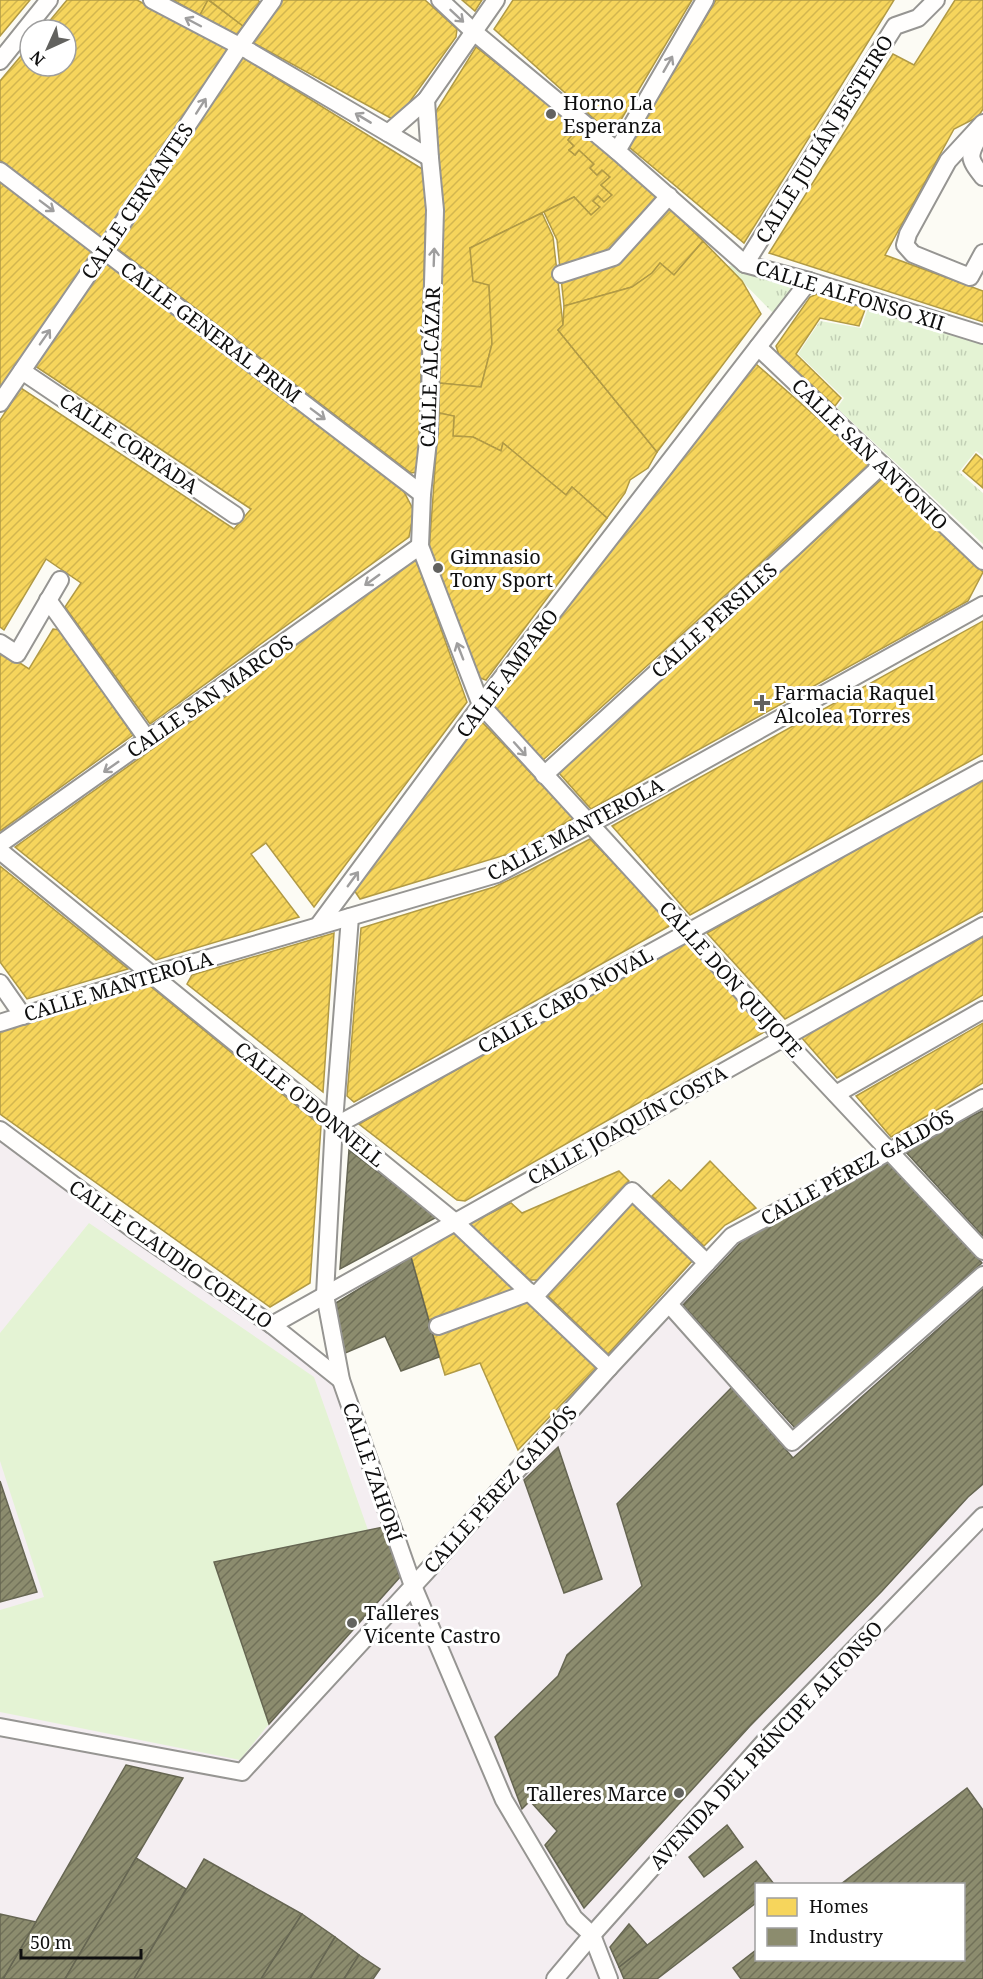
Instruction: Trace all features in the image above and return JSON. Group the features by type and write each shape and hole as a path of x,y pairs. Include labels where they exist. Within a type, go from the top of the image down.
{"street":[{"path":"0,61 50,0"},
{"path":"152,0 240,46 430,158"},
{"name":"CALLE CERVANTES","path":"0,403 273,0"},
{"name":"CALLE ALFONSO XII","path":"440,0 474,32 617,151 745,264 810,281 983,335"},
{"path":"388,133 426,100 496,0"},
{"path":"617,151 705,0"},
{"name":"CALLE JULIÁN BESTEIRO","path":"745,264 895,26 918,18 936,0"},
{"name":"CALLE ALCÁZAR","path":"426,100 435,210 429,432 422,494 420,546 481,705"},
{"path":"983,123 948,161 908,234 905,245 913,254 976,280 983,253"},
{"path":"983,129 970,152 970,160 983,177"},
{"name":"CALLE GENERAL PRIM","path":"0,171 422,494"},
{"path":"561,274 614,257 669,196"},
{"name":"CALLE AMPARO","path":"318,926 481,705 810,281"},
{"name":"CALLE SAN ANTONIO","path":"758,347 983,561"},
{"name":"CALLE CORTADA","path":"22,370 235,515"},
{"name":"CALLE PERSILES","path":"544,775 882,465"},
{"name":"CALLE SAN MARCOS","path":"0,844 420,546"},
{"path":"0,643 17,654 60,580"},
{"path":"48,600 148,741"},
{"name":"CALLE MANTEROLA","path":"0,1023 151,975 497,874 589,825 981,604"},
{"name":"CALLE DON QUIJOTE","path":"481,705 783,1038 983,1251"},
{"name":"CALLE CABO NOVAL","path":"335,1124 983,770"},
{"name":"CALLE O'DONNELL","path":"0,851 455,1222 609,1368"},
{"name":"CALLE ZAHORÍ","path":"350,917 325,1295 341,1380 413,1586 504,1800 574,1918 592,1935 609,1979"},
{"name":"CALLE JOAQUÍN COSTA","path":"272,1325 983,926"},
{"path":"0,983 23,1016"},
{"path":"836,1094 983,1010"},
{"name":"CALLE PÉREZ GALDÓS","path":"0,1726 242,1772 732,1236 983,1098"},
{"name":"CALLE CLAUDIO COELLO","path":"0,1130 134,1230 272,1325 341,1380"},
{"path":"438,1326 532,1294 632,1191 707,1263"},
{"path":"669,1304 792,1442 983,1275"},
{"name":"AVENIDA DEL PRÍNCIPE ALFONSO","path":"555,1979 766,1740 983,1516"}],"shaded area":[{"path":"0,1130 341,1380 414,1585 732,1236 890,1151 983,1251 983,1979 0,1979"}],"green space":[{"path":"745,264 809,281 774,314 727,266"},
{"path":"869,305 983,340 983,456 976,451 959,472 983,493 983,544 837,408 844,398 798,354 820,321 861,328"},
{"path":"89,1223 314,1377 368,1530 215,1562 269,1724 240,1760 0,1712 0,1610 44,1597 0,1461 0,1333"}],"building: Homes":[{"path":"0,0 30,0 0,36"},
{"path":"67,0 137,0 228,48 105,240 0,160 0,81 18,59 18,78 78,78 78,18 52,18"},
{"path":"173,0 208,0 200,15"},
{"path":"208,0 243,26 237,35 200,15"},
{"path":"209,0 258,0 260,2 243,26"},
{"path":"283,0 425,0 457,29 456,37 396,121 252,42"},
{"path":"462,0 482,0 475,11"},
{"path":"513,0 692,0 612,135 494,29"},
{"path":"716,0 894,0 744,243 629,147"},
{"path":"955,0 983,0 983,109 978,117 954,129 885,255 983,291 983,322 769,253 893,54 914,65"},
{"path":"476,47 578,128 568,140 574,146 569,150 575,155 579,150 594,164 590,168 597,175 602,170 610,177 601,185 612,195 604,202 598,196 593,201 600,207 591,215 574,197 470,248 473,281 489,285 492,344 481,387 439,383 435,113"},
{"path":"242,57 427,172 418,472 411,473 114,246"},
{"path":"578,128 655,194 703,241 674,275 660,263 652,273 632,287 564,306 557,240 544,212 574,197 591,215 600,207 593,201 598,196 604,202 612,195 601,185 610,177 602,170 597,175 590,168 594,164 579,150 575,155 569,150 574,146 568,140"},
{"path":"0,176 84,239 94,255 0,391"},
{"path":"542,213 553,237 563,325 558,330 657,452 648,468 630,480 625,493 607,518 572,487 566,495 503,443 501,451 473,437 453,436 454,416 439,413 439,383 481,387 492,344 489,285 473,281 470,248"},
{"path":"703,241 742,281 761,314 657,452 558,330 563,325 564,306 632,287 652,273 660,263 674,275"},
{"path":"105,260 402,488 414,511 409,537 150,724 65,607 81,583 46,559 4,630 0,627 0,420 21,388 234,529 251,509 35,366"},
{"path":"817,294 867,304 859,326 820,318 796,354 841,398 835,406 779,355 776,346 810,297"},
{"path":"756,364 870,464 543,760 492,705"},
{"path":"439,413 454,416 453,436 473,437 501,451 503,443 566,495 572,487 607,518 486,680 477,677 429,552"},
{"path":"976,454 983,460 983,488 963,471"},
{"path":"883,478 983,572 968,601 591,809 559,773"},
{"path":"412,559 417,562 467,702 314,907 266,843 251,854 299,917 156,960 15,847 217,703"},
{"path":"983,621 983,754 690,915 612,826"},
{"path":"53,629 60,630 133,735 0,831 0,650 29,669"},
{"path":"481,721 574,818 515,852 360,899 352,887"},
{"path":"983,779 983,911 785,1019 707,933"},
{"path":"590,839 673,924 354,1102 347,1096 361,928 494,887"},
{"path":"0,866 128,969 27,999 0,962"},
{"path":"334,933 323,1092 187,984 192,975"},
{"path":"983,937 983,995 837,1078 801,1037"},
{"path":"686,942 766,1031 465,1201 457,1200 359,1124"},
{"path":"150,986 321,1126 310,1283 270,1307 0,1114 0,1031"},
{"path":"983,1023 983,1083 891,1137 856,1096"},
{"path":"710,1161 756,1208 725,1225 704,1246 652,1196 669,1180 681,1191"},
{"path":"619,1171 629,1181 538,1280 530,1280 469,1224 511,1203 522,1213"},
{"path":"633,1199 695,1258 608,1354 546,1294"},
{"path":"455,1232 520,1288 429,1320 411,1257"},
{"path":"529,1300 599,1365 518,1450 480,1363 445,1375 433,1335"}],"building: Industry":[{"path":"983,1112 983,1236 904,1150"},
{"path":"349,1150 437,1217 340,1269"},
{"path":"889,1158 982,1263 795,1428 683,1305 742,1241"},
{"path":"411,1257 439,1357 401,1371 385,1336 343,1354 336,1303"},
{"path":"983,1289 983,1484 750,1726 584,1908 545,1845 557,1831 530,1801 522,1809 495,1737 558,1676 567,1655 642,1586 617,1504 732,1387 793,1458"},
{"path":"558,1447 602,1579 564,1593 524,1480"},
{"path":"0,1481 37,1592 0,1602"},
{"path":"383,1527 400,1577 269,1724 214,1562"},
{"path":"126,1765 183,1778 65,1979 3,1979"},
{"path":"967,1788 983,1810 983,1979 741,1979 733,1968 755,1951 755,1961 965,1961 965,1883 842,1883"},
{"path":"727,1825 743,1847 704,1877 689,1857"},
{"path":"136,1858 186,1889 134,1979 65,1979"},
{"path":"204,1859 302,1914 261,1979 134,1979"},
{"path":"756,1861 773,1883 755,1883 755,1904 657,1979 624,1979 619,1967"},
{"path":"0,1914 36,1922 3,1979 0,1979"},
{"path":"302,1914 335,1937 310,1979 261,1979"},
{"path":"629,1924 647,1945 619,1967 610,1947"},
{"path":"335,1937 359,1955 344,1979 310,1979"},
{"path":"359,1955 380,1969 373,1979 344,1979"}],"place":[{"name":"Horno La Esperanza","path":"551,114"},
{"name":"Gimnasio Tony Sport","path":"438,568"},
{"name":"Farmacia Raquel Alcolea Torres","path":"762,703"},
{"name":"Talleres Vicente Castro","path":"352,1623"},
{"name":"Talleres Marce","path":"679,1793"}]}
